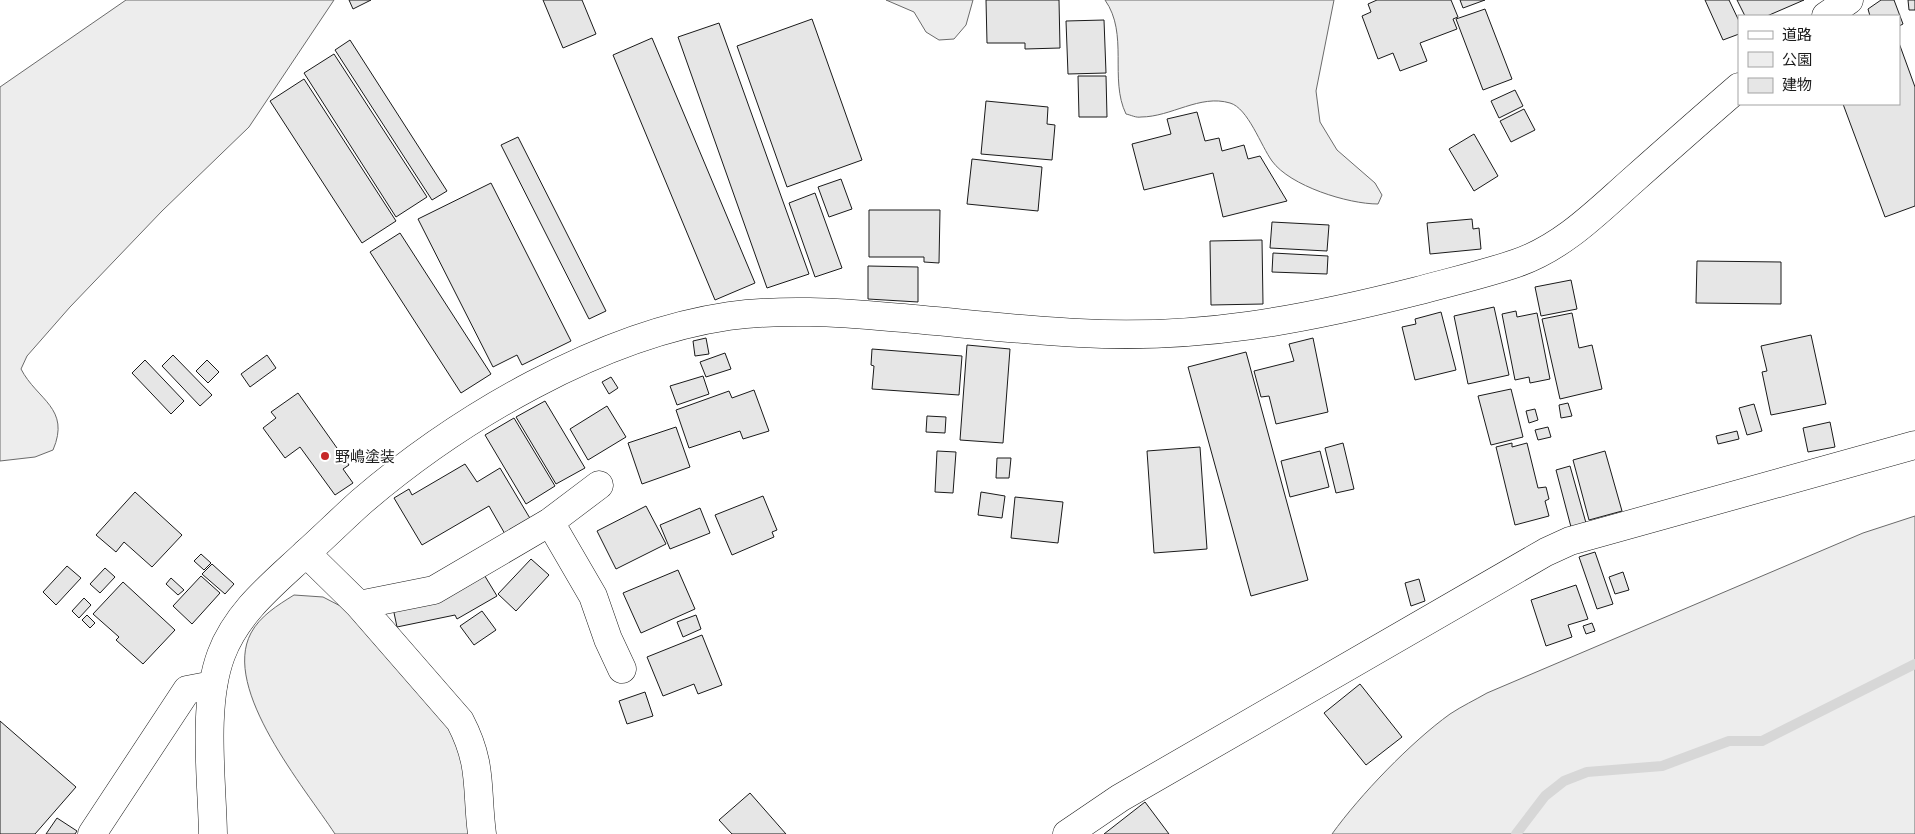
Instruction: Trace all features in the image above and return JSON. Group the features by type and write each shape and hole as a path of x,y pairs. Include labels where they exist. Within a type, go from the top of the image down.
{"street":[{"path":"1827,15 1849,0"},
{"path":"214,834 211,717 213,685 222,652 237,623 258,598 361,502 444,439 534,386 616,346 654,333 692,323 771,312 840,313 1080,333 1135,334 1190,333 1245,328 1335,311 1522,262 1545,251 1588,221 1738,88"},
{"path":"1067,834 1128,794 1546,552 1570,541 1915,446"},
{"path":"359,605 434,590 550,522 600,486"},
{"path":"550,522 593,596 608,639 622,669"},
{"path":"306,553 359,605 460,721 471,742 477,766 482,834"},
{"path":"92,834 187,690 213,685"}],"green space":[{"path":"126,0 334,0 249,127 162,211 70,307 27,356 21,369 55,414 58,424 57,436 53,450 35,457 0,461 0,87"},
{"path":"886,0 973,0 966,25 954,39 939,40 926,32 914,12"},
{"path":"1105,0 1334,0 1316,91 1320,122 1337,150 1375,183 1382,195 1378,204 1351,201 1320,192 1280,170 1272,161 1243,112 1237,106 1230,103 1208,101 1152,116 1137,117 1126,114 1119,86 1116,27 1112,13"},
{"path":"1915,516 1915,834 1332,834 1371,786 1403,754 1459,708 1487,693 1863,533"},
{"path":"294,595 323,597 352,612 437,708 462,746 472,834 335,834 270,737 256,709 247,682 245,656 251,633 264,616"}],"building":[{"path":"349,0 371,0 353,9"},
{"path":"543,0 582,0 596,34 563,48"},
{"path":"986,0 1059,0 1060,48 1025,49 1025,43 987,43"},
{"path":"1377,0 1451,0 1458,17 1453,19 1457,29 1420,43 1427,61 1400,71 1393,53 1378,59 1362,16 1371,12 1368,4"},
{"path":"1460,0 1485,0 1463,8"},
{"path":"1705,0 1729,0 1738,19 1738,34 1723,40"},
{"path":"1737,0 1804,0 1769,15 1744,15"},
{"path":"1881,0 1894,0 1900,15 1870,15 1868,9"},
{"path":"1908,0 1915,0 1915,10 1909,10"},
{"path":"1485,9 1512,79 1483,90 1456,19"},
{"path":"812,19 862,160 787,187 737,46"},
{"path":"1104,20 1106,73 1068,74 1066,21"},
{"path":"719,23 809,274 767,288 678,37"},
{"path":"652,38 755,283 715,300 613,55"},
{"path":"350,40 447,191 432,200 335,50"},
{"path":"1900,46 1915,87 1915,206 1885,217 1843,105 1900,105"},
{"path":"334,54 427,197 396,217 304,73"},
{"path":"1078,76 1106,76 1107,117 1079,117"},
{"path":"304,79 396,221 362,243 270,101"},
{"path":"1515,90 1523,106 1499,118 1491,101"},
{"path":"986,101 1048,107 1047,124 1055,125 1052,160 981,154"},
{"path":"1524,109 1535,130 1511,142 1500,121"},
{"path":"1197,112 1205,141 1219,138 1222,151 1244,145 1248,159 1260,156 1287,201 1223,217 1213,173 1144,190 1132,144 1171,134 1167,119"},
{"path":"1474,134 1498,176 1474,191 1449,149"},
{"path":"518,137 606,311 589,319 501,145"},
{"path":"972,159 1042,167 1038,211 967,204"},
{"path":"841,179 852,209 829,217 818,187"},
{"path":"491,183 571,341 522,365 517,355 493,367 418,219"},
{"path":"815,193 842,268 815,277 789,203"},
{"path":"869,210 940,210 939,263 924,262 924,257 869,257"},
{"path":"1472,219 1473,229 1479,228 1481,249 1430,254 1427,223"},
{"path":"1272,222 1329,225 1327,251 1270,248"},
{"path":"400,233 491,374 461,393 370,252"},
{"path":"1262,240 1263,304 1211,305 1210,241"},
{"path":"1273,253 1328,256 1327,274 1272,272"},
{"path":"1697,261 1781,262 1781,304 1696,303"},
{"path":"868,266 918,267 918,302 868,299"},
{"path":"1571,280 1577,309 1541,316 1535,287"},
{"path":"1494,307 1509,375 1468,384 1454,316"},
{"path":"1516,311 1517,317 1537,313 1550,379 1530,383 1529,377 1515,380 1502,314"},
{"path":"1441,312 1456,370 1415,380 1402,327 1416,324 1415,319"},
{"path":"1572,313 1579,348 1592,345 1602,389 1560,399 1542,319"},
{"path":"1811,335 1826,404 1771,415 1762,372 1767,371 1761,346"},
{"path":"706,338 709,354 695,356 693,341"},
{"path":"1313,338 1328,412 1276,424 1269,396 1261,397 1254,371 1294,361 1289,344"},
{"path":"967,345 1010,349 1003,443 960,440"},
{"path":"872,349 962,356 959,395 872,389 874,366 871,365"},
{"path":"1246,352 1308,580 1251,596 1188,367"},
{"path":"725,353 731,369 706,377 700,362"},
{"path":"173,355 212,395 200,406 162,366"},
{"path":"267,355 276,368 250,387 241,374"},
{"path":"145,360 184,401 171,414 132,373"},
{"path":"207,360 219,372 208,383 196,371"},
{"path":"703,376 709,394 677,405 670,386"},
{"path":"611,377 618,388 609,394 602,382"},
{"path":"1511,389 1523,437 1491,445 1478,396"},
{"path":"754,390 769,431 743,439 740,431 689,448 676,410 729,391 732,398"},
{"path":"298,393 349,465 343,469 353,483 335,495 300,447 285,458 263,428 276,418 271,412"},
{"path":"545,401 585,468 556,484 516,417"},
{"path":"1568,403 1572,416 1561,418 1559,405"},
{"path":"1754,404 1762,431 1747,435 1739,408"},
{"path":"607,406 626,437 588,460 570,429"},
{"path":"1535,409 1538,420 1529,423 1526,411"},
{"path":"927,416 946,417 945,433 926,432"},
{"path":"514,418 555,486 526,504 485,435"},
{"path":"1830,422 1835,447 1808,452 1803,428"},
{"path":"676,427 690,467 642,484 628,443"},
{"path":"1548,427 1551,437 1538,440 1535,430"},
{"path":"1737,431 1739,439 1718,444 1716,436"},
{"path":"1343,443 1354,489 1336,493 1325,448"},
{"path":"1512,443 1512,447 1527,443 1538,488 1546,487 1549,499 1545,501 1549,516 1515,525 1496,447"},
{"path":"1200,447 1207,549 1154,553 1147,451"},
{"path":"937,451 956,452 953,493 935,492"},
{"path":"1320,451 1329,487 1290,497 1281,461"},
{"path":"1605,451 1622,511 1589,520 1573,460"},
{"path":"997,458 1011,458 1009,478 996,478"},
{"path":"465,464 477,482 500,468 531,520 505,534 489,506 422,545 394,498 409,489 412,495"},
{"path":"1570,466 1586,523 1571,527 1556,470"},
{"path":"135,492 182,535 152,567 124,542 116,552 96,535"},
{"path":"981,492 1005,496 1002,518 978,515"},
{"path":"763,496 777,530 772,532 774,537 732,555 715,515"},
{"path":"1015,497 1063,502 1058,543 1011,538"},
{"path":"646,506 666,544 616,569 597,531"},
{"path":"700,508 710,533 670,549 660,525"},
{"path":"1595,552 1613,604 1597,609 1579,557"},
{"path":"201,554 211,563 204,570 194,561"},
{"path":"531,559 549,575 516,611 498,594"},
{"path":"212,564 234,584 225,594 202,574"},
{"path":"67,566 81,578 56,605 43,592"},
{"path":"105,568 115,577 100,593 90,584"},
{"path":"678,570 695,609 641,633 623,593"},
{"path":"1623,572 1629,590 1615,594 1609,577"},
{"path":"483,573 497,596 457,619 455,615 397,627 393,608"},
{"path":"201,576 220,593 192,624 173,606"},
{"path":"171,578 184,590 178,595 166,584"},
{"path":"1419,579 1425,601 1411,606 1405,583"},
{"path":"123,582 175,630 143,664 116,640 119,637 93,614"},
{"path":"1576,585 1588,619 1568,625 1572,637 1546,646 1531,600"},
{"path":"84,598 91,605 79,618 72,611"},
{"path":"482,611 496,630 474,645 460,626"},
{"path":"87,615 95,623 90,628 82,620"},
{"path":"696,615 701,629 683,637 677,622"},
{"path":"1592,623 1595,631 1586,634 1583,626"},
{"path":"702,635 722,685 698,694 694,684 663,696 647,657"},
{"path":"1360,684 1402,737 1366,765 1324,713"},
{"path":"645,692 653,716 627,724 619,701"},
{"path":"0,721 76,787 35,834 0,834"},
{"path":"750,793 786,834 732,834 719,820"},
{"path":"1145,802 1169,834 1104,834"},
{"path":"57,818 77,831 75,834 46,834"}],"waterway":[{"path":"1516,834 1545,796 1564,781 1587,772 1662,766 1729,741 1762,741 1915,664"}],"place":[{"name":"野嶋塗装","path":"325,456"}]}
